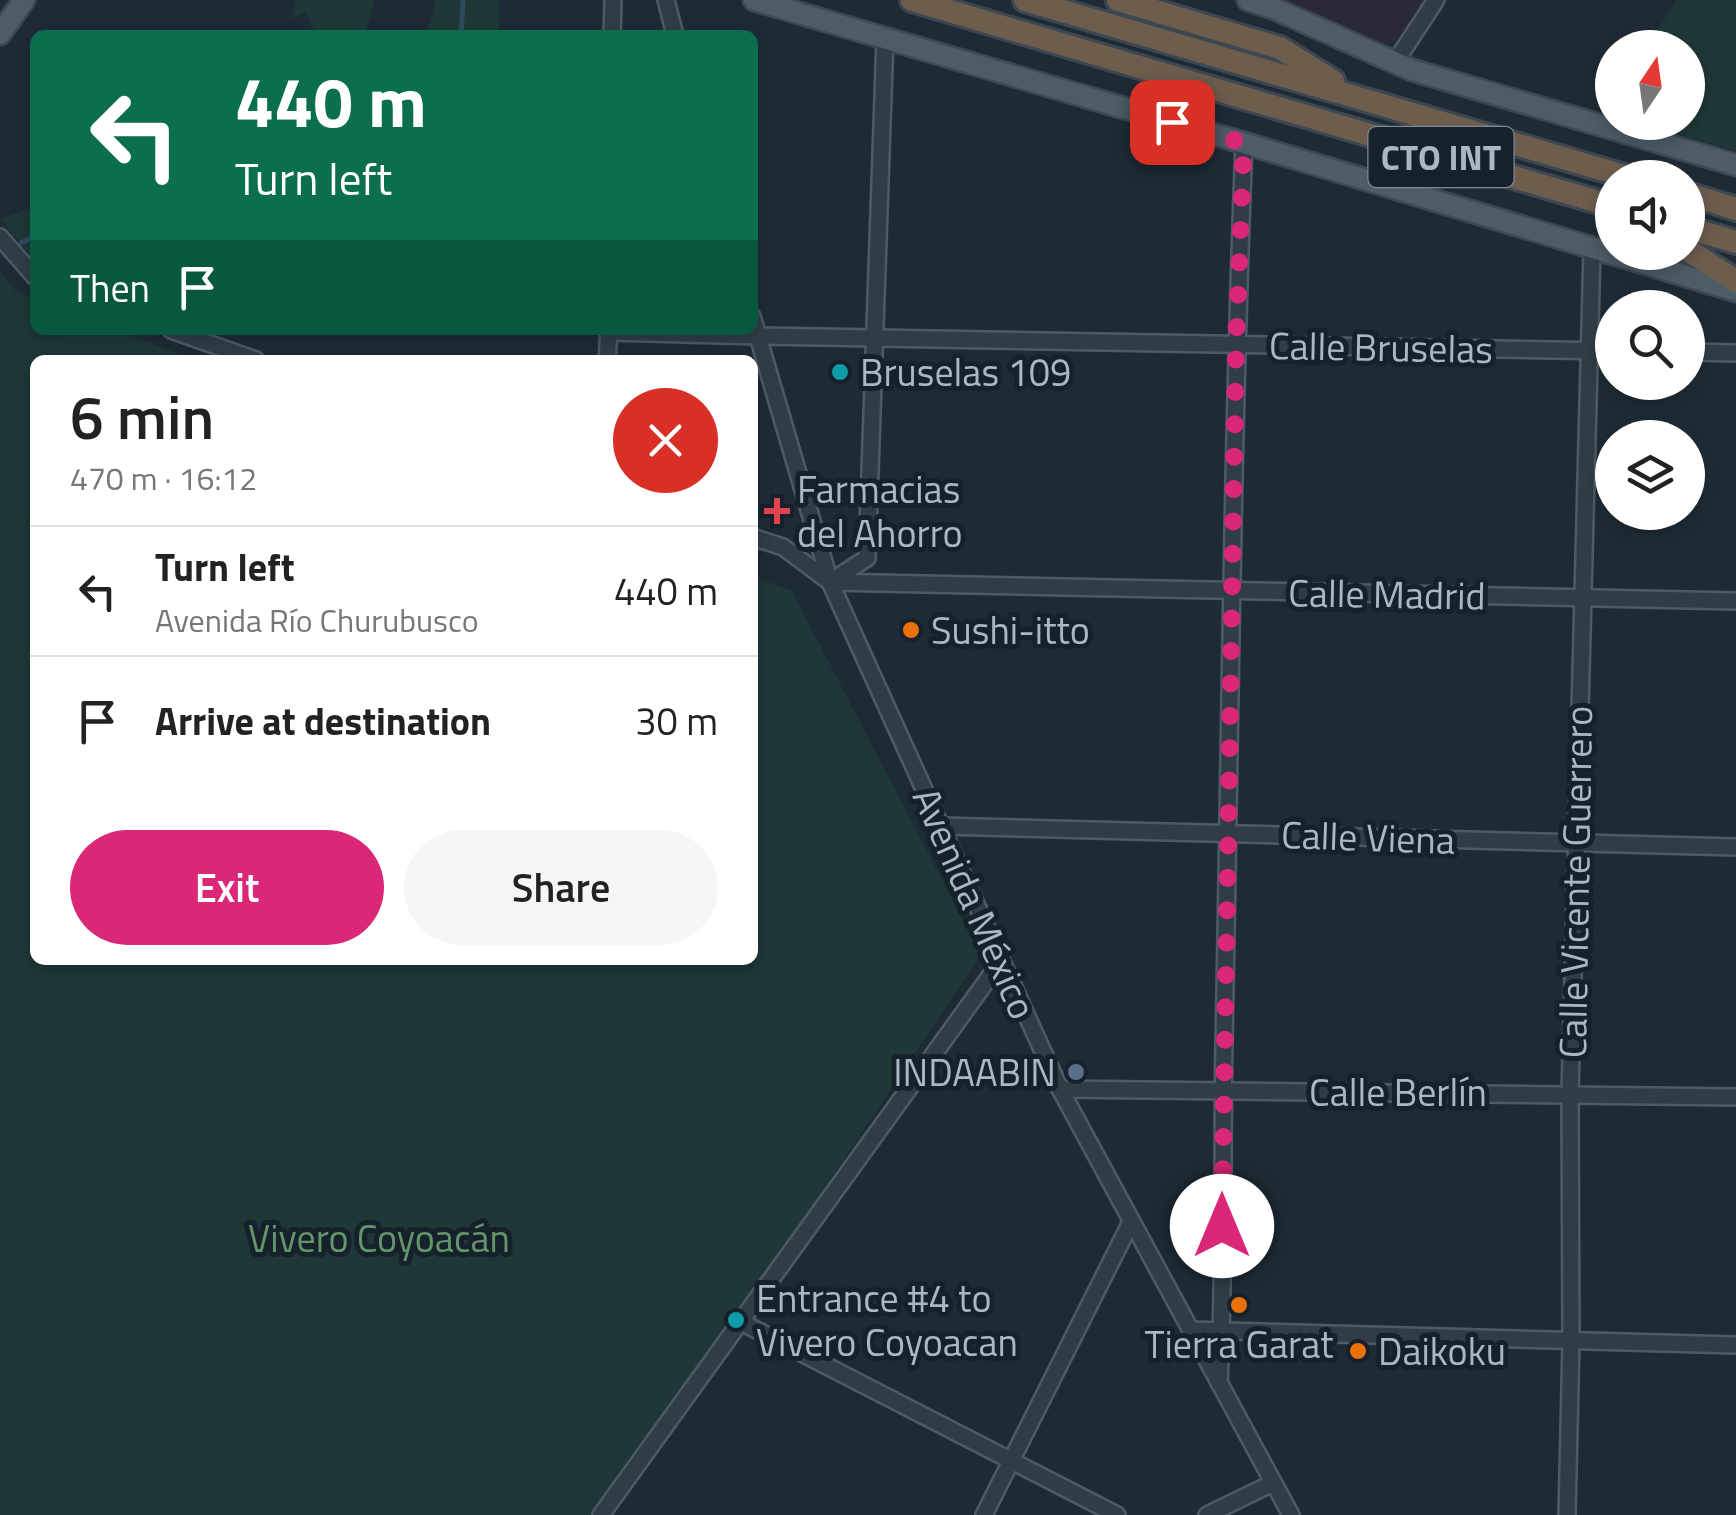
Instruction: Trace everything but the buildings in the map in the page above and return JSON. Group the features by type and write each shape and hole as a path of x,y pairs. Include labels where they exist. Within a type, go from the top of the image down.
{"highway":[{"name":"CTO INT","path":"912,0 1595,201"},
{"name":"CTO INT","path":"1026,0 1595,167"},
{"path":"1118,0 1280,48 1357,96"},
{"path":"1705,199 1736,208"},
{"path":"1705,233 1736,242"},
{"path":"1705,261 1736,282"}],"main road":[{"path":"0,34 24,0"},
{"name":"CTO INT","path":"1248,0 1394,64 1736,166"},
{"name":"CTO INT","path":"765,2 1736,291"}],"street":[{"path":"612,0 612,30"},
{"path":"666,0 674,30"},
{"path":"1394,64 1436,0"},
{"path":"758,538 783,548 830,582 868,558 884,38"},
{"path":"1219,1384 1236,344 1244,143"},
{"path":"0,237 30,270"},
{"name":"Calle Vicente Guerrero","path":"1567,1515 1570,1094 1592,248"},
{"path":"185,335 242,355"},
{"name":"Calle Bruselas","path":"728,335 1595,350"},
{"name":"Avenida México","path":"758,336 830,582 1001,962 1060,1089 1291,1515"},
{"path":"1705,352 1736,353"},
{"name":"Calle Madrid","path":"830,582 1736,602"},
{"name":"Calle Viena","path":"940,826 1736,847"},
{"path":"601,1515 1001,962"},
{"name":"Calle Berlín","path":"1060,1089 1736,1097"},
{"path":"984,1515 1131,1222"},
{"path":"740,1322 1118,1515"},
{"path":"1190,1330 1736,1345"},
{"path":"1207,1515 1273,1482"}],"shaded area":[{"path":"1280,0 1428,0 1402,38 1386,45"}],"green space":[{"path":"296,0 374,0 366,30 314,30 305,12 291,19"},
{"path":"436,0 499,0 499,30 427,30"},
{"path":"1677,0 1736,0 1736,151 1698,140 1705,140 1705,30 1657,30"},
{"path":"30,208 30,256 1,219"},
{"name":"Vivero Coyoacán","path":"0,272 16,291 30,296 30,335 130,335 182,355 30,355 30,965 758,965 758,578 792,591 981,955 736,1320 590,1515 0,1515"}],"waterway":[{"path":"461,30 463,0"},
{"path":"21,243 30,238"}],"place":[{"name":"Bruselas 109","path":"840,372"},
{"name":"Farmacias del Ahorro","path":"777,511"},
{"name":"Sushi-itto","path":"911,630"},
{"name":"INDAABIN","path":"1076,1072"},
{"name":"Tierra Garat","path":"1239,1305"},
{"name":"Entrance #4 to Vivero Coyoacan","path":"736,1320"},
{"name":"Daikoku","path":"1358,1351"}],"route":[{"path":"1172,122 1244,143 1236,344 1222,1226"}]}
